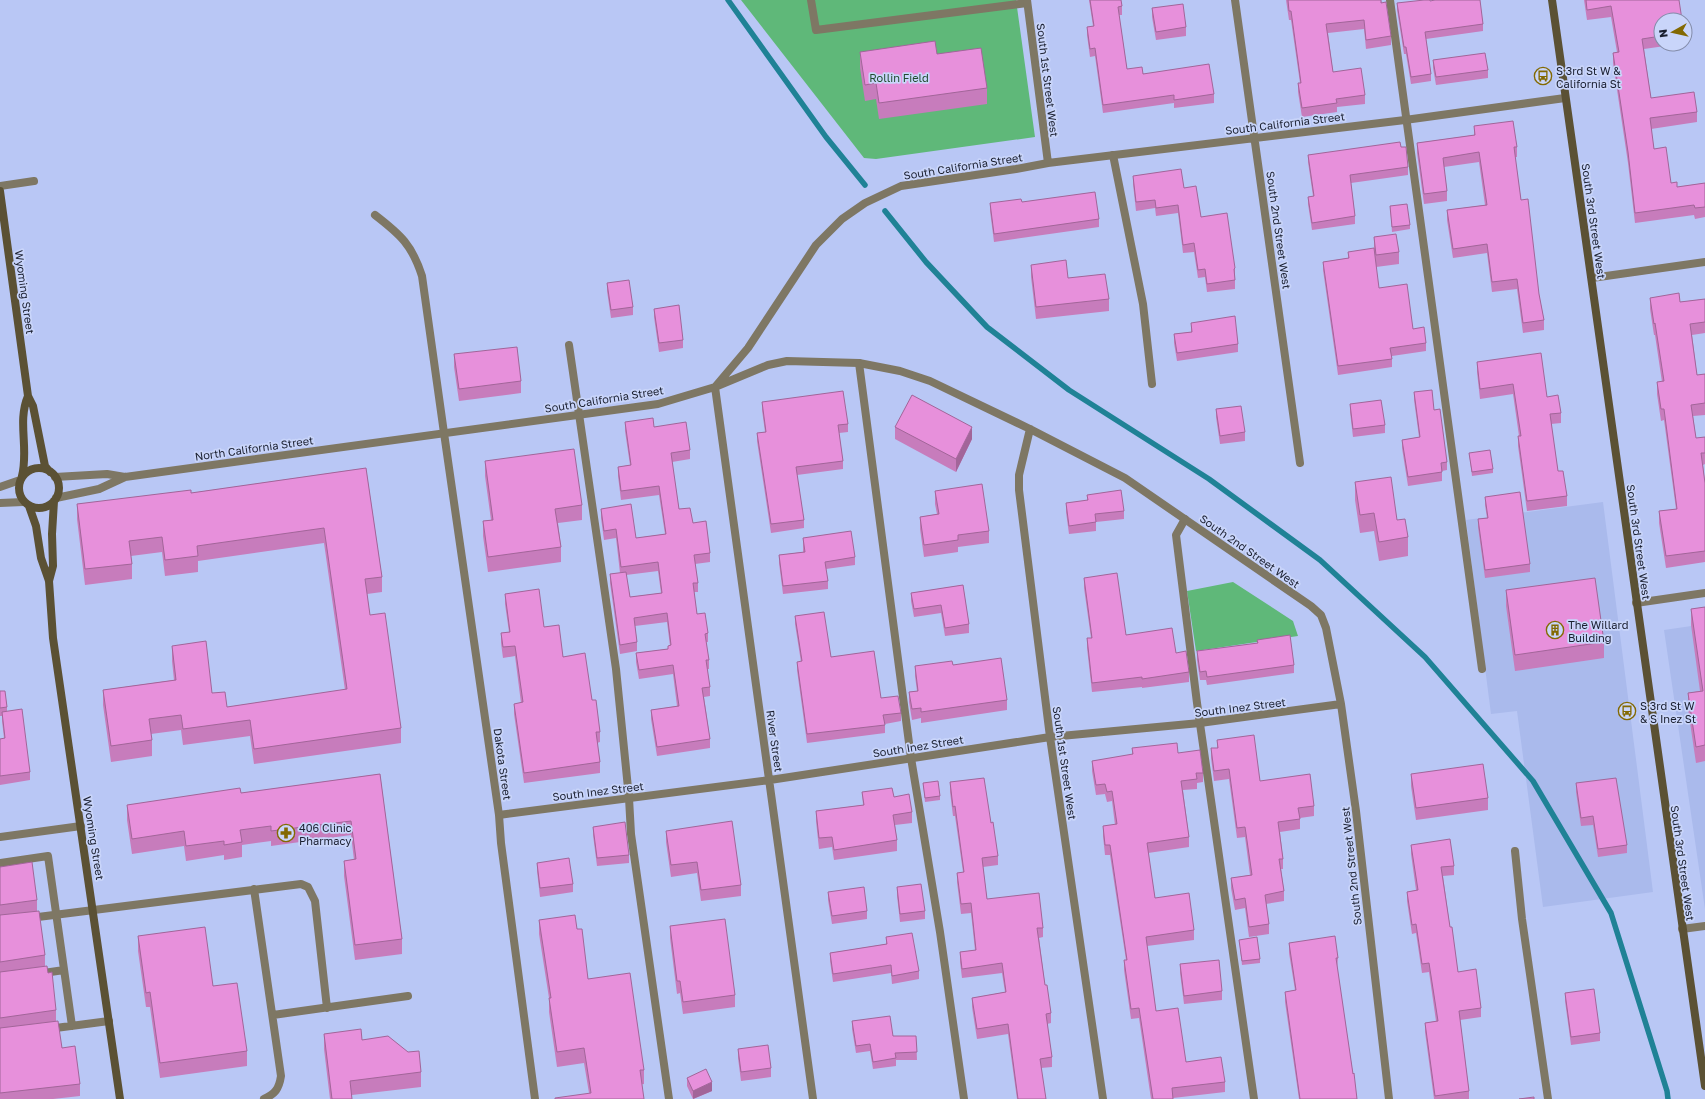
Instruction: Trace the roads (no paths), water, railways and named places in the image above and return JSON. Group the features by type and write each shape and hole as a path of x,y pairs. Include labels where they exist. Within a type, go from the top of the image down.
{"street":[{"path":"811,0 816,30 1027,2"},
{"name":"South 2nd Street West","path":"1235,0 1300,463"},
{"path":"1390,0 1405,120 1482,669"},
{"name":"South 3rd Street West","path":"1552,0 1705,1086"},
{"name":"South 1st Street West","path":"1027,2 1048,163"},
{"name":"South California Street","path":"386,442 658,404 715,387 748,348 816,245 842,219 865,203 901,186 1048,163 1405,120 1565,98"},
{"path":"1113,155 1143,304 1152,384"},
{"path":"0,186 34,181"},
{"name":"Wyoming Street","path":"0,191 28,396 33,406 45,466 53,474"},
{"name":"Dakota Street","path":"375,215 398,232 416,257 420,270 499,815 501,843 535,1099"},
{"path":"1592,278 1705,262"},
{"path":"569,345 616,669 629,798 631,834 669,1099"},
{"name":"South 2nd Street West","path":"715,387 768,364 787,361 859,364 900,371 930,381 1030,429 1125,478 1311,606 1321,615 1326,628 1341,704 1356,811 1389,1099"},
{"path":"859,364 912,758 940,932 964,1099"},
{"name":"River Street","path":"715,387 813,1099"},
{"name":"Wyoming Street","path":"21,479 25,463 22,421 23,406 28,396"},
{"name":"South 1st Street West","path":"1030,429 1019,475 1019,490 1050,737 1103,1099"},
{"name":"North California Street","path":"53,474 107,474 125,477 386,442"},
{"path":"0,487 21,479 32,469 45,469 53,474 59,489 55,500 49,506 42,508 35,508 26,504 0,503"},
{"name":"North California Street","path":"55,500 100,489 125,477"},
{"path":"21,479 18,489 20,496 26,504"},
{"name":"Wyoming Street","path":"49,581 53,566 52,534 55,500"},
{"name":"Wyoming Street","path":"26,504 36,526 41,558 49,581 53,638 120,1099"},
{"path":"1185,519 1176,534 1200,723 1254,1099"},
{"path":"1636,603 1705,593"},
{"name":"South Inez Street","path":"499,815 770,780 1050,737 1200,723 1341,704"},
{"path":"0,837 81,826"},
{"path":"1515,851 1522,919 1548,1099"},
{"path":"0,863 48,856 72,1026"},
{"path":"21,920 301,884 308,887 312,893 314,901 327,1008"},
{"path":"254,889 281,1076 279,1088 273,1095 264,1099"},
{"path":"1682,929 1705,926"},
{"path":"28,975 64,970"},
{"path":"273,1015 408,996"},
{"path":"43,1029 109,1021"}],"waterway":[{"path":"728,0 826,137 865,185"},
{"path":"885,211 926,262 987,327 1069,390 1209,479 1320,560 1425,657 1533,781 1611,913 1667,1091 1668,1099"}],"place":[{"name":"S 3rd St W & California St","path":"1543,76"},
{"name":"The Willard Building","path":"1555,630"},
{"name":"S 3rd St W & S Inez St","path":"1627,711"},
{"name":"406 Clinic Pharmacy","path":"286,833"}],"park label":[{"name":"Rollin Field","path":"899,77"}]}
